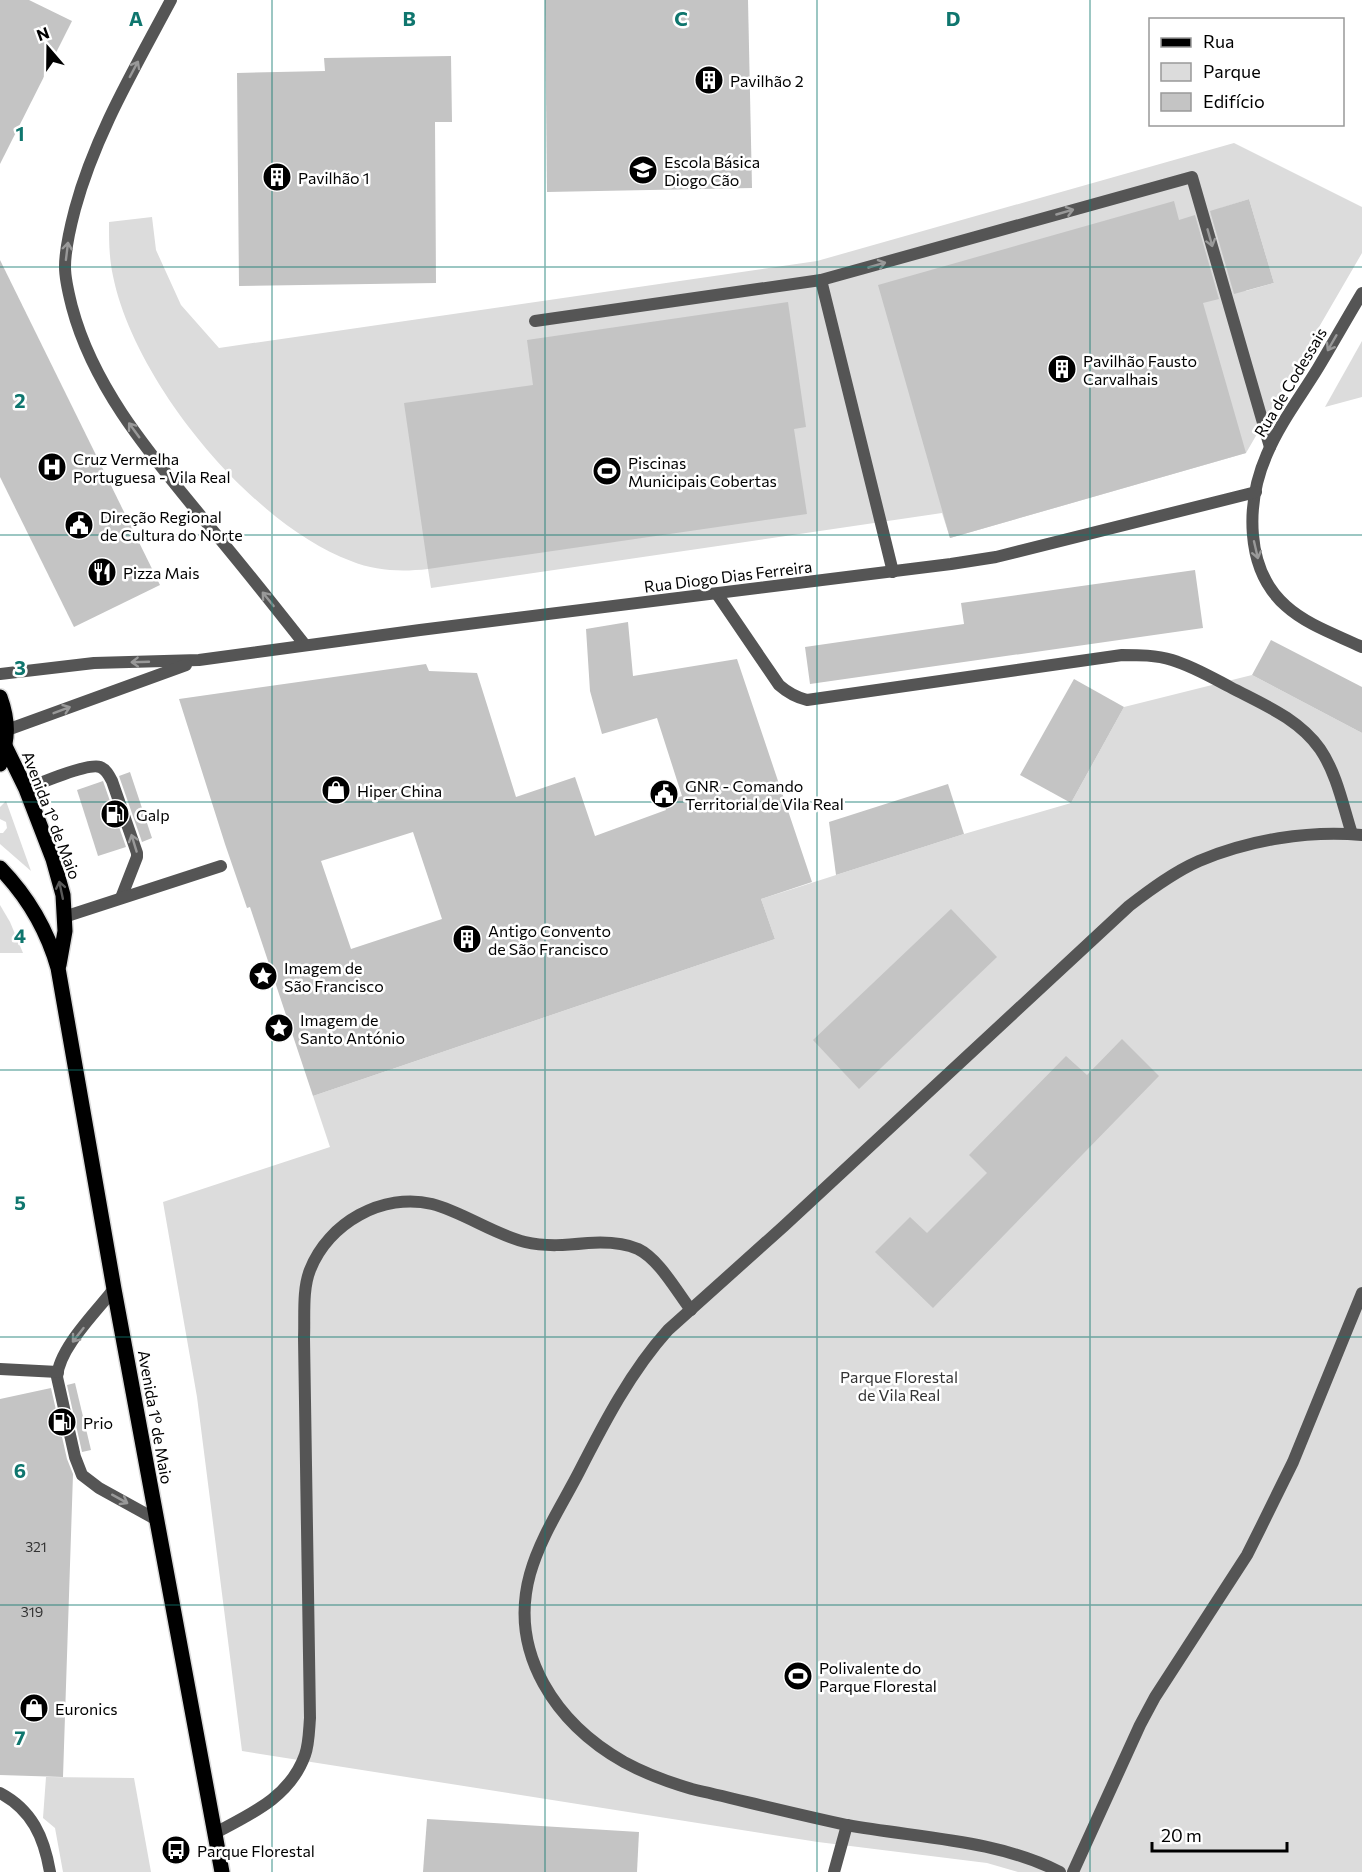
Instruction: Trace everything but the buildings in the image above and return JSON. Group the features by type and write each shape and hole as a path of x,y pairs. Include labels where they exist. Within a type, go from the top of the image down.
{"main road":[{"path":"0,697 8,730 0,764"},
{"name":"Avenida 1º de Maio","path":"5,746 26,789 57,871 63,895 65,931 58,968"},
{"name":"Avenida 1º de Maio","path":"0,868 18,888 40,921 58,968 114,1289 222,1872"},
{"path":"0,879 18,888"}],"street":[{"path":"171,0 122,92 93,153 82,184 70,228 65,268 70,297 82,339 118,408 158,463 305,645"},
{"path":"535,321 821,280 1192,177 1270,447"},
{"path":"821,280 893,572"},
{"name":"Rua de Codessais","path":"1362,293 1270,447 1256,492 1253,517 1253,537 1261,568 1270,587 1286,606 1297,614 1362,647"},
{"name":"Rua Diogo Dias Ferreira","path":"199,660 996,557 1256,492"},
{"path":"717,594 779,685 796,698 807,700 1122,656 1157,656 1185,664 1281,713 1297,724 1319,748 1333,774 1357,835 1319,834 1283,837 1238,847 1198,862 1160,883 1129,906 668,1330 636,1370 588,1453 538,1551 530,1575 524,1621 534,1663 543,1683 570,1721 606,1751 625,1763 684,1786 847,1825 983,1846 1030,1859 1060,1872"},
{"path":"0,675 94,663 199,660"},
{"path":"8,730 199,660"},
{"path":"26,789 90,766 106,771 112,781 137,853 121,898"},
{"path":"64,916 221,866"},
{"path":"215,1833 262,1808 273,1799 294,1776 305,1755 310,1718 304,1338 306,1292 309,1270 323,1248 339,1230 360,1214 384,1204 411,1201 433,1204 524,1241 552,1245 613,1243 637,1249 649,1257 691,1310"},
{"path":"114,1289 65,1352 57,1377 75,1457 82,1475 99,1488 157,1520"},
{"path":"1073,1872 1150,1707 1247,1555 1265,1519 1293,1462 1362,1293"},
{"path":"0,1369 58,1372"},
{"path":"0,1793 24,1810 35,1825 45,1847 50,1872"},
{"path":"834,1872 847,1825"}],"green space":[{"path":"1234,143 1362,207 1362,253 1246,453 950,538 942,513 431,588 428,569 398,570 370,567 351,561 313,542 275,516 237,482 202,444 171,403 145,360 125,317 113,276 109,222 152,217 156,250 181,305 219,348 817,261","holes":["1249,199 1274,283 1246,291 1221,208"]},
{"path":"1362,341 1362,397 1325,407"},
{"name":"Parque Florestal de Vila Real","path":"1252,675 1362,733 1362,1872 1018,1872 987,1863 818,1842 242,1751 197,1397 163,1202 330,1147 313,1096 775,939 761,899 964,834 1071,803 1124,707"},
{"path":"6,801 31,871 0,844 0,833 7,828 6,822 0,819 0,807"},
{"path":"0,905 10,922 23,953 0,953"},
{"path":"46,1777 134,1778 151,1872 63,1872 55,1828 43,1818"}],"place":[{"name":"Pavilhão 2","path":"709,80"},
{"name":"Escola Básica Diogo Cão","path":"643,170"},
{"name":"Pavilhão 1","path":"277,177"},
{"name":"Pavilhão Fausto Carvalhais","path":"1062,369"},
{"name":"Cruz Vermelha Portuguesa - Vila Real","path":"52,467"},
{"name":"Piscinas Municipais Cobertas","path":"607,471"},
{"name":"Direção Regional de Cultura do Norte","path":"79,525"},
{"name":"Pizza Mais","path":"102,572"},
{"name":"Hiper China","path":"336,790"},
{"name":"GNR - Comando Territorial de Vila Real","path":"664,794"},
{"name":"Galp","path":"115,814"},
{"name":"Antigo Convento de São Francisco","path":"467,939"},
{"name":"Imagem de São Francisco","path":"263,976"},
{"name":"Imagem de Santo António","path":"279,1028"},
{"name":"Prio","path":"62,1422"},
{"name":"Polivalente do Parque Florestal","path":"798,1676"},
{"name":"Euronics","path":"34,1708"},
{"name":"Parque Florestal","path":"176,1850"}]}
